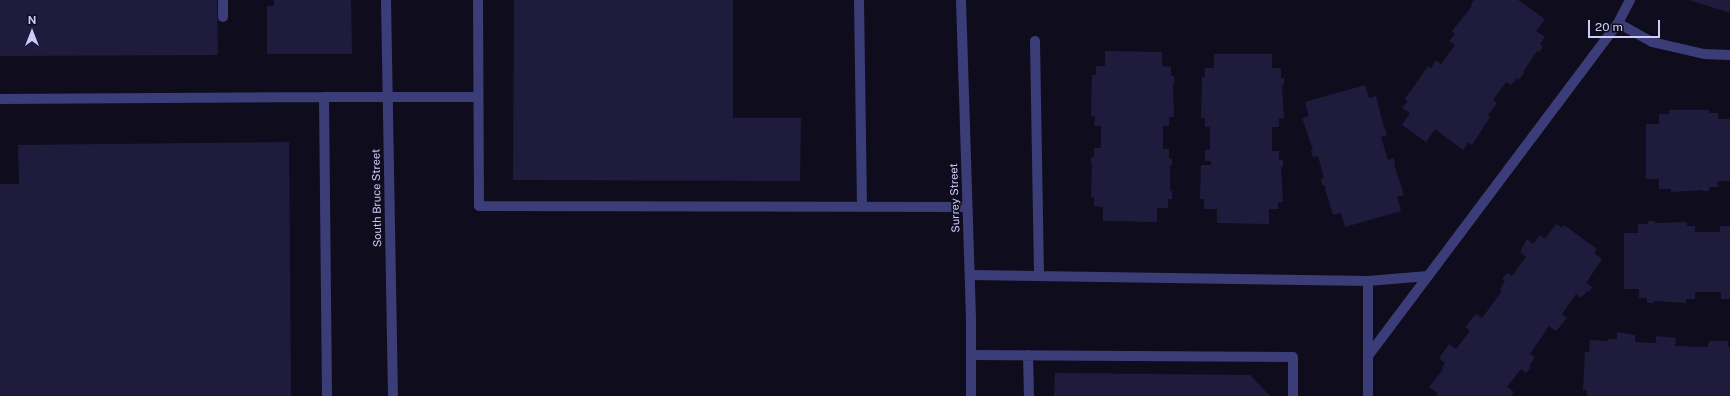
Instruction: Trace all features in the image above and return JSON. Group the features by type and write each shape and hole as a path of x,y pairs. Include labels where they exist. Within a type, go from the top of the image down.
{"street":[{"path":"223,0 224,17"},
{"name":"South Bruce Street","path":"386,0 393,396"},
{"path":"478,0 479,206 967,207"},
{"path":"859,0 862,206"},
{"name":"Surrey Street","path":"961,0 970,275 971,396"},
{"path":"1368,356 1618,23 1630,0"},
{"path":"1618,23 1652,42 1704,54 1730,55"},
{"path":"1035,41 1039,276"},
{"path":"324,96 327,396"},
{"path":"0,99 324,96 388,98 478,96"},
{"path":"970,275 1368,281 1428,276"},
{"path":"1368,281 1368,396"},
{"path":"971,355 1293,357 1293,396"},
{"path":"1028,355 1029,396"}],"building":[{"path":"0,0 217,0 218,55 0,56"},
{"path":"274,0 351,0 352,54 267,54 267,6 274,6"},
{"path":"514,0 733,0 733,118 801,118 800,181 513,180"},
{"path":"1474,0 1518,0 1545,19 1536,31 1545,37 1540,44 1543,46 1539,52 1537,51 1519,80 1517,78 1511,85 1506,82 1493,100 1497,103 1488,115 1490,117 1472,145 1468,142 1463,150 1435,129 1426,142 1402,125 1410,113 1402,108 1408,101 1404,99 1428,66 1431,68 1436,60 1441,64 1455,45 1449,41 1455,34 1452,31 1472,6 1471,4"},
{"path":"1689,0 1730,0 1730,13"},
{"path":"1105,51 1162,52 1162,66 1171,67 1171,76 1174,76 1174,117 1169,117 1169,126 1163,126 1163,149 1169,149 1169,159 1172,159 1172,165 1170,165 1170,191 1172,191 1172,199 1168,199 1168,208 1157,208 1157,222 1103,221 1103,207 1094,206 1094,197 1091,197 1091,157 1094,157 1094,148 1101,148 1101,126 1094,126 1095,116 1091,116 1092,75 1096,75 1096,66 1105,66"},
{"path":"1214,54 1272,54 1272,68 1281,68 1281,78 1284,78 1284,85 1282,85 1284,118 1279,118 1279,127 1272,127 1272,151 1279,151 1279,160 1283,160 1283,167 1281,167 1283,202 1278,202 1278,209 1269,209 1269,224 1217,223 1217,209 1204,209 1204,199 1200,199 1201,165 1211,165 1211,161 1205,161 1205,150 1210,150 1210,127 1205,127 1205,118 1201,118 1202,77 1205,77 1205,68 1214,68"},
{"path":"1365,85 1369,98 1376,96 1387,135 1381,137 1388,160 1394,158 1394,164 1404,195 1397,197 1401,211 1345,227 1341,213 1333,215 1324,185 1322,185 1321,178 1324,178 1318,156 1313,157 1311,150 1313,150 1302,118 1309,116 1305,102"},
{"path":"1669,110 1709,110 1709,113 1718,113 1718,119 1730,119 1730,181 1718,181 1718,187 1709,187 1709,191 1671,192 1671,189 1659,189 1659,179 1646,179 1646,124 1659,124 1659,114 1669,114"},
{"path":"289,142 291,396 0,396 0,184 19,184 18,145"},
{"path":"1648,221 1655,221 1655,223 1687,222 1687,226 1695,226 1695,232 1720,232 1720,226 1730,226 1730,299 1721,299 1721,292 1695,292 1695,299 1686,299 1686,303 1654,301 1654,303 1647,303 1647,298 1639,298 1639,289 1624,289 1624,233 1638,233 1638,224 1648,224"},
{"path":"1556,224 1562,228 1564,225 1597,249 1594,253 1602,259 1586,283 1592,287 1589,292 1587,291 1581,298 1576,294 1562,314 1567,318 1556,331 1549,326 1530,354 1535,357 1529,366 1531,367 1526,373 1521,369 1507,387 1514,392 1511,396 1437,396 1436,395 1438,393 1429,387 1443,369 1442,367 1445,363 1439,358 1449,344 1456,349 1470,331 1465,327 1476,314 1482,318 1502,291 1500,289 1505,281 1502,279 1507,273 1512,276 1526,257 1520,252 1527,239 1533,244 1540,235 1545,239"},
{"path":"1617,332 1635,335 1635,342 1656,343 1656,336 1676,338 1675,346 1708,347 1709,341 1728,341 1728,347 1730,347 1730,396 1587,396 1587,390 1583,390 1585,352 1589,352 1590,340 1608,341 1608,339 1617,339"},
{"path":"1055,373 1250,375 1270,396 1054,396"}]}
